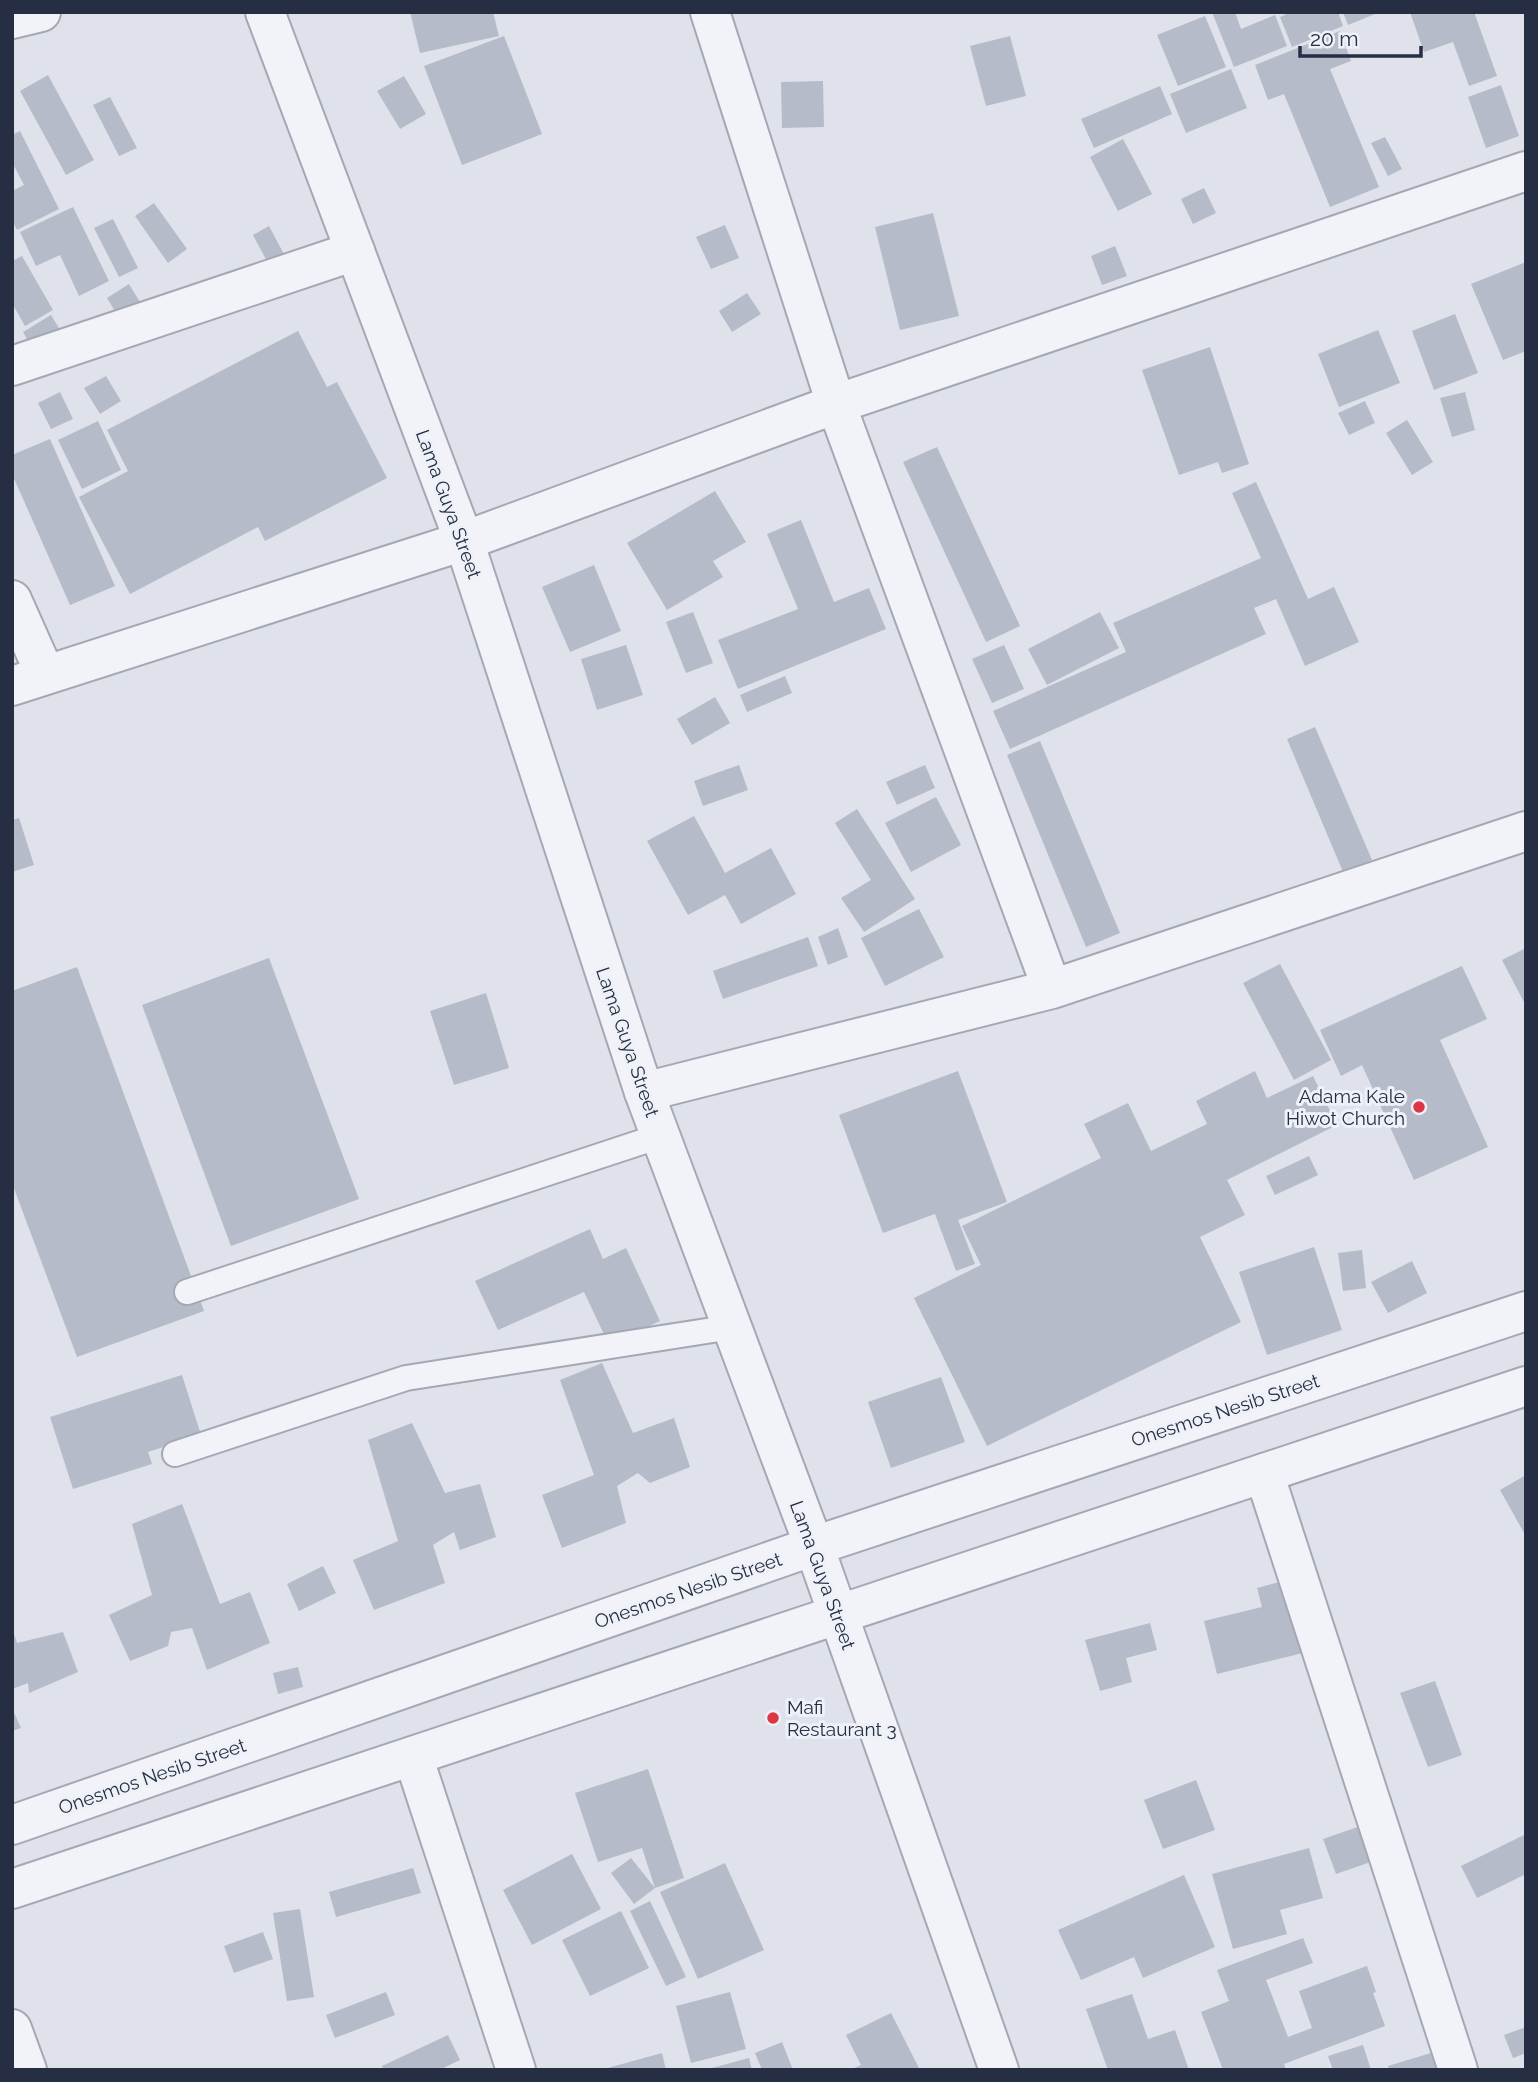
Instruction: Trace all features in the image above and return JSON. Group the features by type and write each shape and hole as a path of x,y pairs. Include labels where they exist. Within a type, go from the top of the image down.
{"street":[{"path":"12,19 41,12"},
{"name":"Lama Guya Street","path":"265,12 464,541 644,1092 814,1546 999,2070"},
{"path":"710,12 835,404 1052,989"},
{"path":"12,600 29,680 464,541 835,404 1526,171"},
{"path":"12,366 355,251"},
{"path":"644,1092 1052,989 1526,831"},
{"name":"Onesmos Nesib Street","path":"12,1825 814,1546 1526,1311"},
{"path":"12,1889 1526,1386"},
{"path":"1264,1473 1458,2070"},
{"path":"413,1756 516,2070"},
{"path":"12,2029 27,2070"}],"lane":[{"path":"187,1292 660,1136"},
{"path":"175,1454 406,1378 732,1327"}],"building":[{"path":"410,12 493,12 499,36 420,53"},
{"path":"1212,12 1235,12 1241,29 1275,15 1287,46 1234,67"},
{"path":"1291,12 1338,12 1343,26 1292,47 1280,17"},
{"path":"1343,12 1380,12 1348,25"},
{"path":"1410,12 1474,12 1497,76 1469,86 1453,42 1424,52"},
{"path":"1205,16 1226,67 1178,86 1157,35"},
{"path":"1340,31 1351,61 1330,69 1379,187 1330,207 1284,94 1268,100 1255,65"},
{"path":"504,36 542,134 462,165 424,66"},
{"path":"1010,36 1026,96 986,106 970,46"},
{"path":"1231,69 1247,108 1186,133 1170,94"},
{"path":"48,75 94,160 66,175 20,91"},
{"path":"404,76 426,114 400,129 377,91"},
{"path":"823,81 824,127 782,128 781,82"},
{"path":"1501,85 1519,136 1486,148 1468,97"},
{"path":"1160,86 1172,114 1094,148 1081,119"},
{"path":"110,97 137,148 119,156 93,105"},
{"path":"20,131 59,209 17,230 12,220 12,191 24,185 12,162 12,135"},
{"path":"1385,137 1402,169 1388,176 1371,143"},
{"path":"1123,139 1152,194 1118,211 1090,157"},
{"path":"1204,188 1216,213 1193,224 1181,199"},
{"path":"154,203 187,249 168,263 135,216"},
{"path":"73,207 109,281 79,296 60,255 36,266 20,232"},
{"path":"933,213 959,316 900,330 875,227"},
{"path":"113,219 138,268 119,277 94,228"},
{"path":"725,225 739,258 711,269 696,237"},
{"path":"269,226 286,258 270,267 253,235"},
{"path":"1115,246 1127,276 1102,285 1091,256"},
{"path":"22,256 53,310 25,326 12,303 12,261"},
{"path":"1526,262 1526,351 1503,360 1471,284"},
{"path":"129,284 143,307 121,321 107,298"},
{"path":"747,293 761,314 732,332 719,311"},
{"path":"1455,314 1478,373 1434,390 1412,331"},
{"path":"51,315 65,338 36,355 23,332"},
{"path":"1378,330 1400,383 1339,407 1318,354"},
{"path":"298,331 327,387 337,382 387,478 265,541 258,527 130,594 79,497 128,471 107,430"},
{"path":"1210,347 1249,464 1222,473 1218,462 1179,475 1142,370"},
{"path":"106,376 121,401 100,414 84,388"},
{"path":"60,392 73,419 51,429 38,403"},
{"path":"1465,392 1475,430 1452,437 1440,398"},
{"path":"1365,401 1375,423 1349,435 1338,413"},
{"path":"1407,420 1433,462 1412,475 1386,433"},
{"path":"98,421 121,470 82,489 58,440"},
{"path":"50,439 115,586 70,605 12,474 12,455"},
{"path":"937,447 1020,626 986,642 903,462"},
{"path":"1256,482 1308,599 1334,587 1359,642 1305,666 1276,599 1254,608 1266,634 1010,749 993,711 1126,652 1113,623 1261,558 1232,493"},
{"path":"715,491 746,542 713,561 723,577 667,610 627,543"},
{"path":"801,520 834,602 869,588 886,629 738,689 718,640 798,609 767,534"},
{"path":"594,565 621,631 570,652 542,587"},
{"path":"693,612 713,663 686,673 666,622"},
{"path":"1100,612 1119,648 1047,685 1028,649"},
{"path":"626,645 643,695 597,710 581,659"},
{"path":"1004,645 1024,689 992,703 972,659"},
{"path":"785,676 792,693 747,712 740,695"},
{"path":"715,697 730,723 692,745 677,719"},
{"path":"1315,727 1372,860 1343,872 1287,739"},
{"path":"1040,741 1120,933 1086,947 1007,755"},
{"path":"739,765 748,790 703,806 694,781"},
{"path":"925,765 935,788 897,805 886,782"},
{"path":"936,797 961,845 911,872 885,823"},
{"path":"857,809 915,899 864,932 841,898 871,880 835,823"},
{"path":"694,816 725,873 771,848 796,894 741,924 725,895 688,915 647,841"},
{"path":"19,818 34,865 12,872 12,820"},
{"path":"919,909 944,957 885,986 861,938"},
{"path":"838,928 848,957 828,965 818,937"},
{"path":"808,937 818,966 723,999 713,971"},
{"path":"1526,948 1526,1006 1502,960"},
{"path":"269,958 359,1199 231,1246 142,1005"},
{"path":"1280,964 1331,1060 1294,1080 1243,983"},
{"path":"1462,966 1487,1019 1440,1040 1488,1147 1414,1180 1362,1065 1341,1076 1320,1030"},
{"path":"77,967 204,1311 77,1357 12,1183 12,991"},
{"path":"486,993 509,1068 454,1085 430,1011"},
{"path":"958,1071 1007,1202 958,1220 975,1264 956,1271 935,1214 883,1233 839,1115"},
{"path":"1255,1071 1267,1098 1313,1076 1337,1125 1227,1180 1245,1215 1200,1237 1241,1322 987,1446 914,1298 981,1265 962,1226 1101,1158 1084,1124 1128,1103 1151,1151 1207,1124 1196,1101"},
{"path":"1309,1156 1318,1175 1275,1195 1266,1176"},
{"path":"590,1229 603,1259 626,1248 660,1321 609,1345 584,1292 498,1330 475,1281"},
{"path":"1314,1247 1342,1330 1267,1355 1239,1272"},
{"path":"1362,1250 1366,1288 1343,1291 1338,1253"},
{"path":"1412,1261 1427,1293 1388,1313 1371,1282"},
{"path":"602,1363 633,1433 674,1418 690,1467 650,1483 638,1473 617,1486 626,1523 562,1548 542,1495 594,1475 560,1380"},
{"path":"182,1375 201,1435 148,1452 152,1464 73,1489 50,1417"},
{"path":"941,1377 965,1442 891,1468 868,1402"},
{"path":"412,1423 445,1493 480,1484 496,1537 460,1550 454,1532 433,1545 445,1583 374,1610 353,1560 398,1541 368,1440"},
{"path":"1526,1475 1526,1532 1524,1533 1500,1490"},
{"path":"182,1504 220,1604 250,1592 270,1643 207,1670 192,1628 171,1632 168,1646 130,1661 109,1615 152,1595 132,1524"},
{"path":"323,1566 336,1593 299,1611 287,1584"},
{"path":"1290,1579 1307,1652 1217,1674 1204,1621 1262,1607 1257,1588"},
{"path":"1150,1623 1157,1650 1126,1658 1132,1682 1100,1691 1085,1640"},
{"path":"13,1631 17,1643 63,1632 78,1672 29,1693 28,1683 12,1689"},
{"path":"298,1667 303,1687 278,1694 273,1673"},
{"path":"1435,1681 1462,1755 1428,1767 1400,1693"},
{"path":"12,1708 21,1728 12,1731"},
{"path":"648,1769 684,1878 655,1888 642,1848 598,1862 575,1793"},
{"path":"1196,1780 1215,1830 1163,1849 1144,1800"},
{"path":"1375,1821 1388,1856 1336,1874 1323,1839"},
{"path":"1526,1834 1526,1874 1477,1898 1461,1866"},
{"path":"1309,1848 1323,1898 1280,1910 1287,1934 1233,1949 1212,1874"},
{"path":"572,1854 601,1909 532,1945 503,1890"},
{"path":"631,1858 655,1888 634,1904 611,1873"},
{"path":"725,1863 764,1950 698,1979 660,1892"},
{"path":"413,1868 421,1893 336,1917 329,1892"},
{"path":"1184,1875 1215,1947 1143,1978 1134,1957 1081,1980 1058,1930"},
{"path":"650,1901 686,1977 666,1986 630,1911"},
{"path":"300,1909 314,1997 287,2001 273,1913"},
{"path":"621,1911 649,1968 590,1996 562,1940"},
{"path":"263,1932 273,1959 234,1973 224,1946"},
{"path":"1303,1938 1313,1963 1266,1980 1288,2037 1312,2028 1299,1991 1367,1966 1385,2026 1284,2064 1286,2070 1223,2070 1201,2012 1229,2001 1217,1970"},
{"path":"386,1992 395,2015 335,2038 326,2015"},
{"path":"730,1992 746,2049 691,2063 676,2006"},
{"path":"1132,1994 1148,2039 1175,2030 1189,2070 1108,2070 1086,2009"},
{"path":"891,2013 920,2070 850,2070 861,2065 846,2035"},
{"path":"1526,2027 1526,2053 1513,2058 1504,2035"},
{"path":"448,2035 460,2060 439,2070 383,2070 382,2066"},
{"path":"782,2042 793,2070 762,2070 755,2053"},
{"path":"1363,2045 1371,2070 1333,2070 1328,2056"},
{"path":"662,2053 666,2070 604,2070 604,2069"},
{"path":"1431,2053 1436,2070 1389,2070 1388,2066"},
{"path":"749,2058 752,2070 708,2070 708,2069"}],"place":[{"name":"Adama Kale Hiwot Church","path":"1419,1107"},
{"name":"Mafi Restaurant 3","path":"773,1718"}]}
